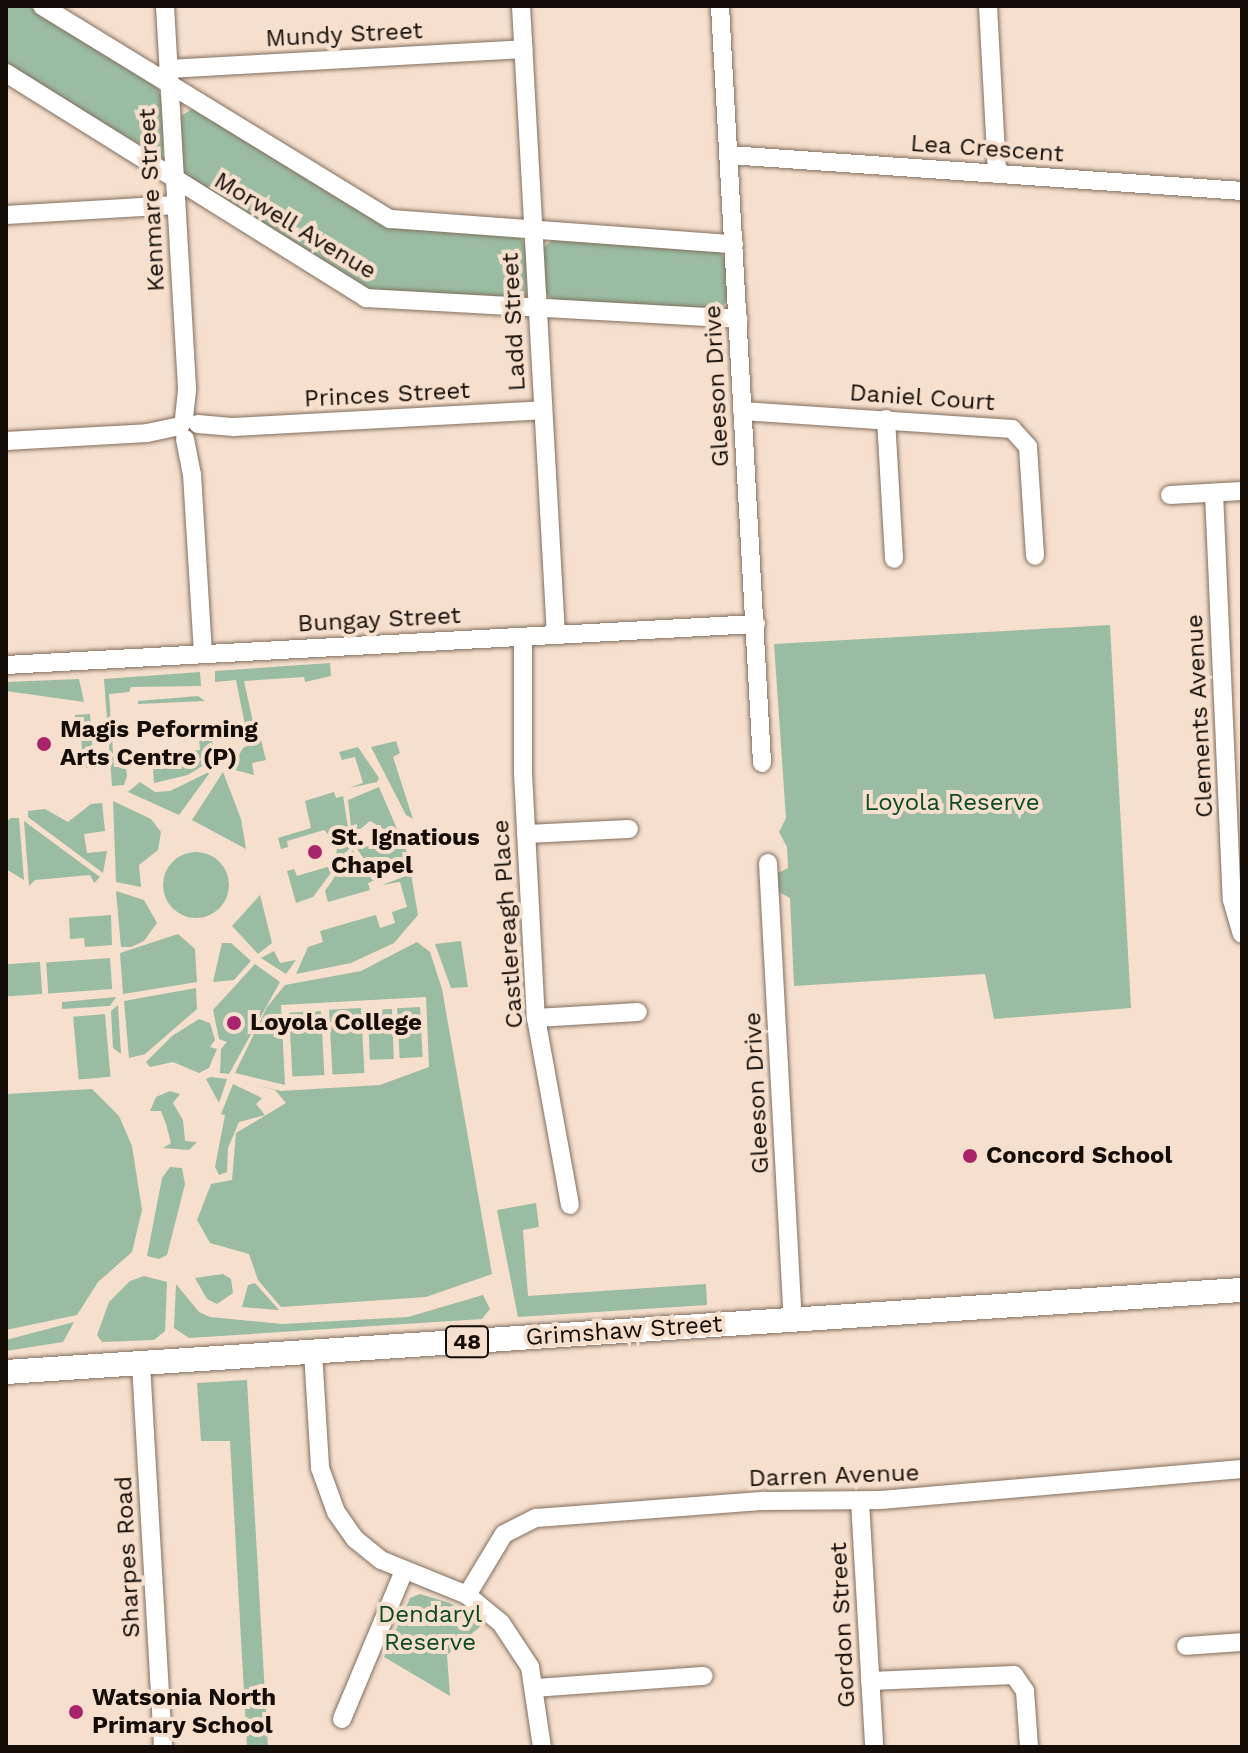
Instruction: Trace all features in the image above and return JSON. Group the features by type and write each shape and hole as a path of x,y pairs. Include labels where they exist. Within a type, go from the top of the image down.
{"main road":[{"name":"Grimshaw Street","path":"6,1372 1242,1290"}],"street":[{"path":"42,6 169,77 383,216 734,244"},
{"name":"Kenmare Street","path":"165,6 203,654"},
{"name":"Ladd Street","path":"521,6 556,635"},
{"name":"Gleeson Drive","path":"720,6 762,763"},
{"path":"988,6 997,173"},
{"name":"Mundy Street","path":"169,77 523,49"},
{"name":"Morwell Avenue","path":"6,73 366,298 738,319"},
{"name":"Lea Crescent","path":"729,155 1242,191"},
{"path":"6,215 176,205"},
{"name":"Princes Street","path":"6,441 543,410"},
{"name":"Daniel Court","path":"742,411 1003,427 1021,434 1028,447 1035,556"},
{"path":"886,419 894,559"},
{"path":"1170,495 1242,491"},
{"name":"Clements Avenue","path":"1214,493 1232,900 1242,934"},
{"name":"Bungay Street","path":"6,665 756,624"},
{"name":"Castlereagh Place","path":"523,637 526,834 536,1018 570,1205"},
{"path":"526,834 629,829"},
{"name":"Gleeson Drive","path":"768,863 793,1320"},
{"path":"536,1018 638,1012"},
{"path":"313,1352 324,1484 355,1539 403,1573 467,1595 515,1640 535,1688 542,1747"},
{"name":"Sharpes Road","path":"141,1364 163,1747"},
{"name":"Darren Avenue","path":"467,1595 504,1534 536,1518 764,1501 860,1501 1242,1469"},
{"name":"Gordon Street","path":"860,1501 874,1747"},
{"path":"342,1719 403,1573"},
{"path":"1186,1646 1242,1642"},
{"path":"870,1681 1014,1675 1025,1691 1029,1747"},
{"path":"535,1688 704,1676"}],"green space":[{"path":"6,6 29,6 156,84 163,102 163,158 6,67"},
{"path":"194,108 374,217 519,236 526,246 527,294 524,298 374,295 183,174 179,117"},
{"path":"552,240 718,250 726,260 728,301 717,311 554,301 545,292 543,248"},
{"name":"Loyola Reserve","path":"1110,625 1131,1008 994,1019 985,974 794,986 790,898 777,891 776,874 788,868 787,847 779,832 786,818 774,644"},
{"path":"330,663 331,676 305,682 304,677 244,681 255,731 240,734 231,730 246,730 236,680 215,682 215,671"},
{"path":"200,672 201,686 131,687 129,692 109,694 114,767 126,767 127,776 124,785 112,786 104,679"},
{"path":"79,679 84,702 6,691 6,682"},
{"path":"198,696 205,701 138,704 138,701"},
{"path":"90,714 94,769 83,767 80,720 75,720 75,715"},
{"path":"210,727 215,758 188,775 154,783 152,753 200,750 198,728"},
{"path":"261,740 266,760 252,763 254,775 231,769 243,748"},
{"path":"396,741 400,753 393,757 413,819 406,815 371,747"},
{"path":"358,747 379,778 377,782 349,788 363,783 355,757 342,760 339,752"},
{"path":"211,771 179,815 128,792 140,782 155,792 170,791"},
{"path":"223,772 241,819 246,849 192,820"},
{"path":"379,787 412,864 378,879 355,846 382,847 387,831 370,821 352,836 348,800"},
{"path":"334,792 336,798 343,796 351,846 313,897 296,903 287,871 294,869 297,876 334,865 338,844 324,830 287,841 288,847 281,849 278,838 311,828 305,801"},
{"path":"113,801 151,819 161,832 158,850 139,865 141,887 116,882"},
{"path":"102,803 105,831 84,834 87,853 107,851 103,873 28,817 28,811 45,809 68,822 91,804"},
{"path":"19,818 24,880 6,869 6,822"},
{"path":"24,821 100,877 94,883 90,875 35,880 29,886"},
{"path":"353,850 373,881 368,883 370,890 328,902 325,891"},
{"path":"196,852 209,855 219,862 226,872 229,885 226,898 219,908 209,915 196,918 183,915 173,908 166,898 163,885 166,872 173,862 183,855"},
{"path":"411,874 418,915 394,943 351,963 296,974 308,947 323,942 320,931 376,915 380,928 395,923 392,912 407,907 400,882 382,885"},
{"path":"116,891 144,900 157,923 144,941 131,947 121,947"},
{"path":"260,895 272,943 258,954 232,926"},
{"path":"111,915 112,945 85,947 84,938 70,939 69,918"},
{"path":"178,934 195,949 197,982 123,994 120,953"},
{"path":"461,941 468,987 451,988 435,944"},
{"path":"417,942 430,952 442,989 492,1274 426,1297 281,1307 258,1280 249,1254 210,1243 197,1220 211,1184 232,1180 236,1133 286,1103 275,1090 248,1083 281,1091 380,1085 429,1067 426,997 281,1005 285,1085 235,1073 267,1007 285,985 361,971"},
{"path":"222,943 231,943 251,961 234,980 213,982"},
{"path":"274,951 280,963 296,960 286,974 261,958"},
{"path":"110,958 112,989 48,993 46,962"},
{"path":"40,962 42,994 8,996 6,964"},
{"path":"255,964 280,982 229,1074 220,1073 221,1049 227,1042 219,1039 213,1010"},
{"path":"196,988 197,1009 145,1054 129,1058 124,1001"},
{"path":"116,997 110,1006 62,1009 62,1002"},
{"path":"118,1005 121,1054 113,1048 111,1011"},
{"path":"420,1007 423,1057 400,1058 397,1008"},
{"path":"361,1008 364,1073 332,1075 329,1010"},
{"path":"392,1009 394,1059 370,1060 368,1010"},
{"path":"321,1011 324,1075 292,1077 289,1013"},
{"path":"105,1014 110,1077 79,1080 73,1017"},
{"path":"199,1019 210,1023 215,1040 210,1047 217,1049 209,1068 199,1073 173,1062 150,1067 146,1062 172,1036"},
{"path":"206,1079 227,1079 219,1103"},
{"path":"233,1084 262,1098 256,1104 265,1115 239,1122 228,1148 227,1172 219,1175 215,1167 225,1115 221,1114"},
{"path":"92,1089 119,1116 132,1146 142,1210 132,1252 98,1282 77,1315 6,1330 6,1094"},
{"path":"170,1091 180,1094 173,1103 183,1120 185,1141 197,1142 189,1150 163,1148 171,1143 166,1124 161,1111 150,1111 156,1097"},
{"path":"170,1167 182,1168 185,1184 167,1255 159,1259 147,1256 162,1178"},
{"path":"536,1203 539,1227 523,1230 528,1296 706,1284 707,1305 518,1317 497,1210"},
{"path":"223,1274 231,1279 233,1293 217,1304 207,1299 195,1278"},
{"path":"144,1276 167,1282 165,1331 154,1340 102,1342 97,1335 109,1302 130,1281"},
{"path":"255,1283 279,1310 242,1307 248,1285"},
{"path":"176,1284 199,1312 210,1317 282,1324 408,1317 483,1295 490,1309 482,1319 189,1338 174,1328"},
{"path":"74,1322 63,1342 6,1351 6,1340"},
{"path":"247,1380 268,1747 247,1747 230,1441 201,1441 197,1383"},
{"name":"Dendaryl Reserve","path":"420,1594 450,1603 482,1625 447,1655 450,1696 384,1657 410,1598"}],"place":[{"name":"Magis Peforming Arts Centre (P)","path":"44,744"},
{"name":"St. Ignatious Chapel","path":"315,852"},
{"name":"Loyola College","path":"234,1023"},
{"name":"Concord School","path":"970,1156"},
{"name":"Watsonia North Primary School","path":"76,1712"}]}
